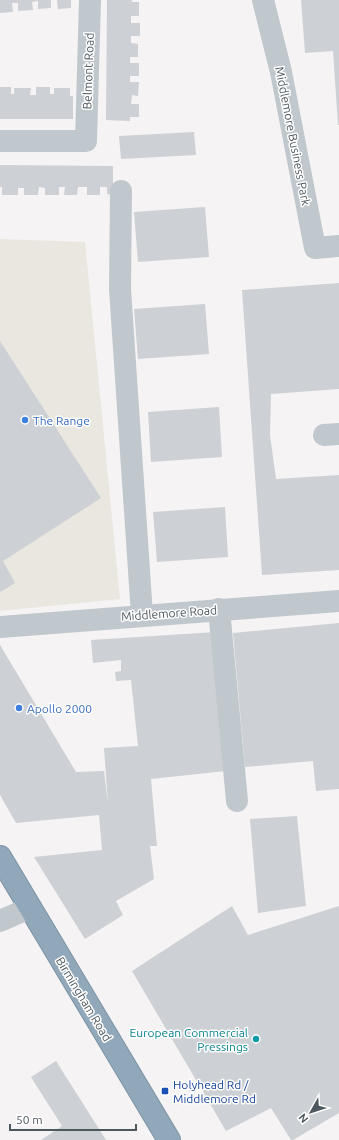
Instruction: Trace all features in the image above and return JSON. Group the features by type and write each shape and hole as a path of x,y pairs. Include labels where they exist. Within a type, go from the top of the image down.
{"highway":[{"name":"Birmingham Road","path":"0,857 169,1140"}],"street":[{"name":"Belmont Road","path":"0,142 86,141 90,0"},
{"name":"Middlemore Business Park","path":"263,0 281,72 315,248 339,246"},
{"path":"121,191 120,289 142,615"},
{"name":"Middlemore Road","path":"0,627 339,601"},
{"path":"219,610 237,801"},
{"path":"0,921 30,908"}],"shaded area":[{"path":"0,239 85,242 120,599 0,611"}],"building":[{"path":"0,0 51,0 51,8 38,9 38,1 32,2 33,10 18,11 18,3 12,3 13,12 0,13"},
{"path":"57,0 71,0 71,8 58,9"},
{"path":"107,0 132,0 132,2 139,2 139,16 131,16 131,23 140,23 140,36 131,36 131,43 138,44 138,57 130,57 130,63 139,63 139,76 130,76 130,82 139,82 138,96 132,95 131,104 139,104 139,117 130,117 130,121 106,120"},
{"path":"301,0 339,0 339,125 333,51 305,53"},
{"path":"0,87 11,87 11,94 14,94 14,88 31,88 30,95 36,95 36,87 50,87 50,94 54,94 54,88 70,88 70,96 73,96 73,119 0,119"},
{"path":"194,132 196,155 121,159 119,136"},
{"path":"0,165 113,166 113,195 107,194 107,187 100,187 100,195 87,195 87,187 78,187 77,195 64,195 65,187 59,187 59,195 45,195 45,188 39,187 38,195 24,195 24,188 18,188 18,195 2,195 2,187 0,187"},
{"path":"205,207 209,257 138,262 134,212"},
{"path":"339,283 339,389 271,394 270,435 276,479 339,475 339,570 262,575 242,290"},
{"path":"205,304 209,354 138,359 134,309"},
{"name":"The Range","path":"0,341 101,498 3,561 15,583 0,592"},
{"path":"219,407 222,457 151,462 148,412"},
{"path":"225,507 228,557 157,562 153,512"},
{"path":"339,623 339,789 316,791 313,761 245,767 233,633"},
{"path":"216,632 226,771 151,779 157,846 150,846 154,879 116,901 123,915 85,939 34,857 102,850 99,815 16,823 0,795 0,645 76,772 104,771 108,804 104,748 138,746 131,680 116,681 115,672 121,671 121,660 93,663 91,640"},
{"path":"297,816 306,906 258,913 250,819"},
{"name":"European Commercial Pressings","path":"232,906 248,935 339,906 339,1113 293,1140 291,1140 271,1108 226,1131 132,971"},
{"path":"56,1061 106,1140 41,1140 62,1126 31,1077"}],"place":[{"name":"The Range","path":"25,420"},
{"name":"Apollo 2000","path":"19,708"},
{"name":"European Commercial Pressings","path":"256,1039"},
{"name":"Holyhead Rd / Middlemore Rd","path":"165,1091"}]}
